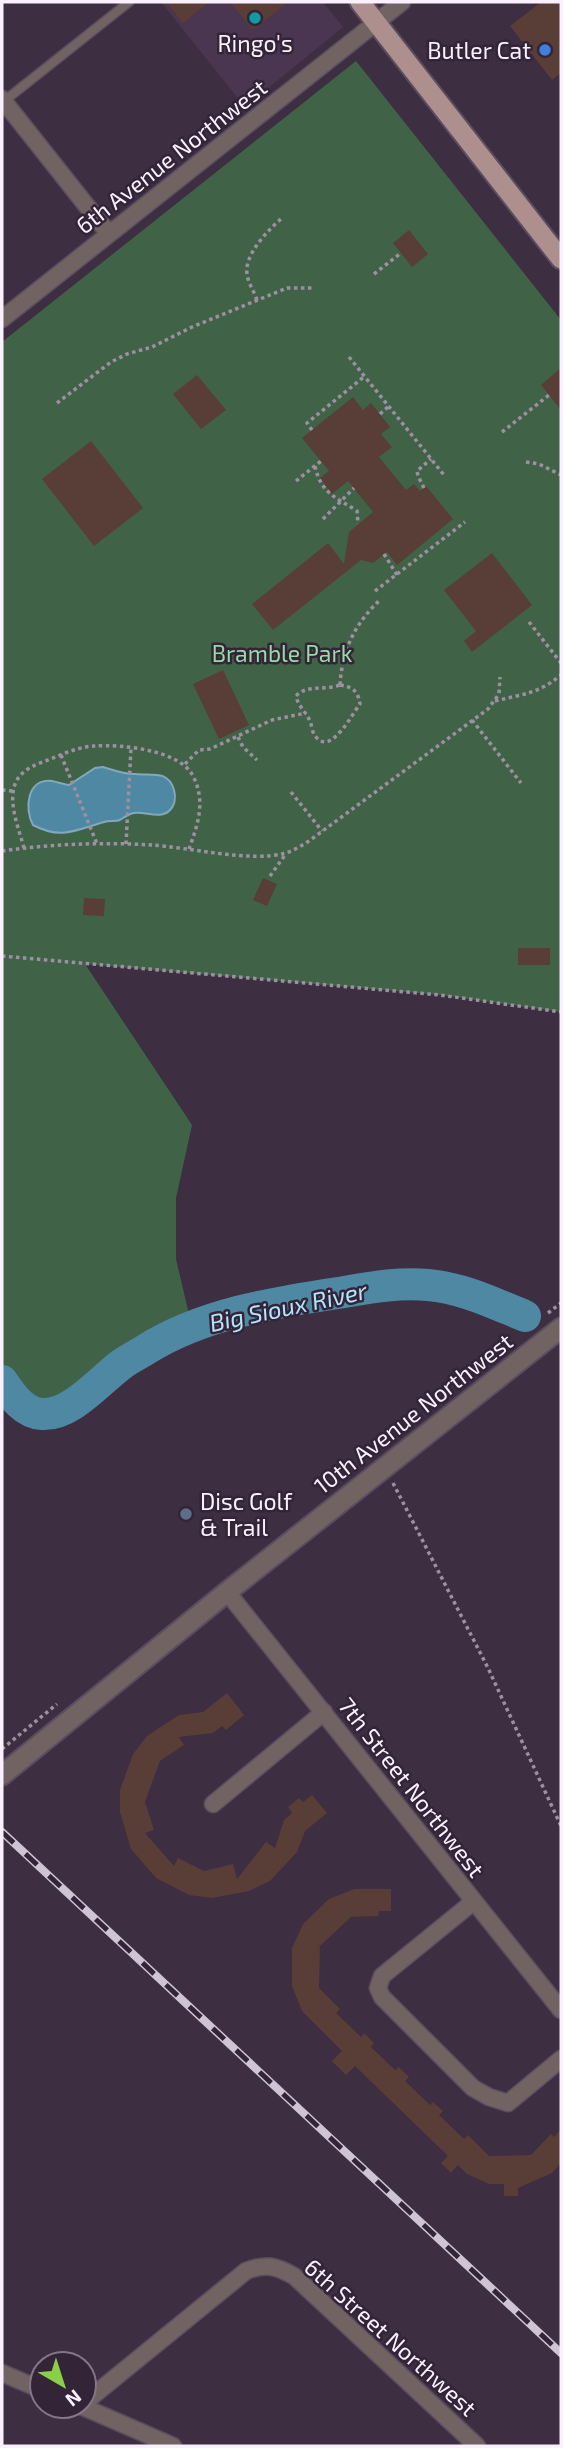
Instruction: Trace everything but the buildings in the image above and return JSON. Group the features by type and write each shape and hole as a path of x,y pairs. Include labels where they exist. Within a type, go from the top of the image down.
{"main road":[{"path":"360,2 561,259"}],"street":[{"name":"6th Avenue Northwest","path":"2,319 402,2"},
{"path":"2,101 109,234"},
{"name":"10th Avenue Northwest","path":"2,1775 227,1592 561,1328"},
{"name":"7th Street Northwest","path":"227,1592 561,2010"},
{"path":"213,1804 324,1712"},
{"path":"473,1902 382,1976 378,1987 382,1997 473,2088 508,2104 561,2059"},
{"name":"6th Street Northwest","path":"98,2391 246,2271 272,2265 294,2276 306,2286 477,2446"},
{"path":"2,2373 28,2384"},
{"path":"98,2411 173,2446"}],"lane":[{"path":"2,101 129,2"}],"path":[{"path":"257,300 247,276 248,260 262,236 281,219"},
{"path":"374,274 401,253"},
{"path":"57,403 111,362 287,288 312,288"},
{"path":"349,356 444,475"},
{"path":"312,430 307,423 365,376"},
{"path":"502,432 549,394"},
{"path":"380,414 389,407"},
{"path":"424,488 418,471 431,459"},
{"path":"296,481 321,461"},
{"path":"526,462 539,464 561,475"},
{"path":"314,467 320,482 340,502 357,511 358,524"},
{"path":"323,519 354,488"},
{"path":"375,592 464,522"},
{"path":"384,554 397,575"},
{"path":"340,685 344,654 349,640 381,599"},
{"path":"529,622 561,663"},
{"path":"2,851 126,844 259,856 286,853 297,849 322,831 495,701 535,692 547,687 561,675"},
{"path":"495,701 501,685 500,677"},
{"path":"340,685 351,687 359,695 360,704 346,721 342,732 326,742 315,736 306,713 296,696 308,688 329,689 340,685"},
{"path":"184,765 199,750 210,749 272,720 306,713"},
{"path":"472,720 521,783"},
{"path":"238,737 243,747 257,760"},
{"path":"24,848 15,809 13,791 16,782 22,774 43,761 95,746 131,748 174,758 184,765 192,774 200,801 200,818 189,849"},
{"path":"126,844 131,748"},
{"path":"61,755 97,844"},
{"path":"2,790 13,791"},
{"path":"291,793 322,831"},
{"path":"270,876 286,853"},
{"path":"2,956 440,995 561,1012"},
{"path":"382,1469 395,1486 435,1561 561,1826"}],"shaded area":[{"path":"161,2 323,2 343,27 245,107"}],"green space":[{"name":"Bramble Park","path":"356,61 561,320 561,1012 440,995 85,964 192,1125 176,1198 176,1259 192,1327 157,1343 133,1358 77,1402 55,1412 36,1413 19,1402 2,1381 2,342"}],"water":[{"path":"103,767 126,773 163,776 174,790 173,806 166,813 158,815 134,813 118,821 106,821 68,832 52,832 33,825 28,803 37,784 52,781 69,785 95,768"}],"waterway":[{"name":"Big Sioux River","path":"2,1381 18,1402 29,1410 42,1414 53,1413 85,1396 127,1360 190,1327 263,1306 383,1286 417,1284 453,1289 525,1316"}],"railway":[{"path":"2,1832 561,2353"}],"place":[{"name":"Ringo's","path":"255,18"},
{"name":"Butler Cat","path":"545,50"},
{"name":"Disc Golf & Trail","path":"186,1514"}]}
